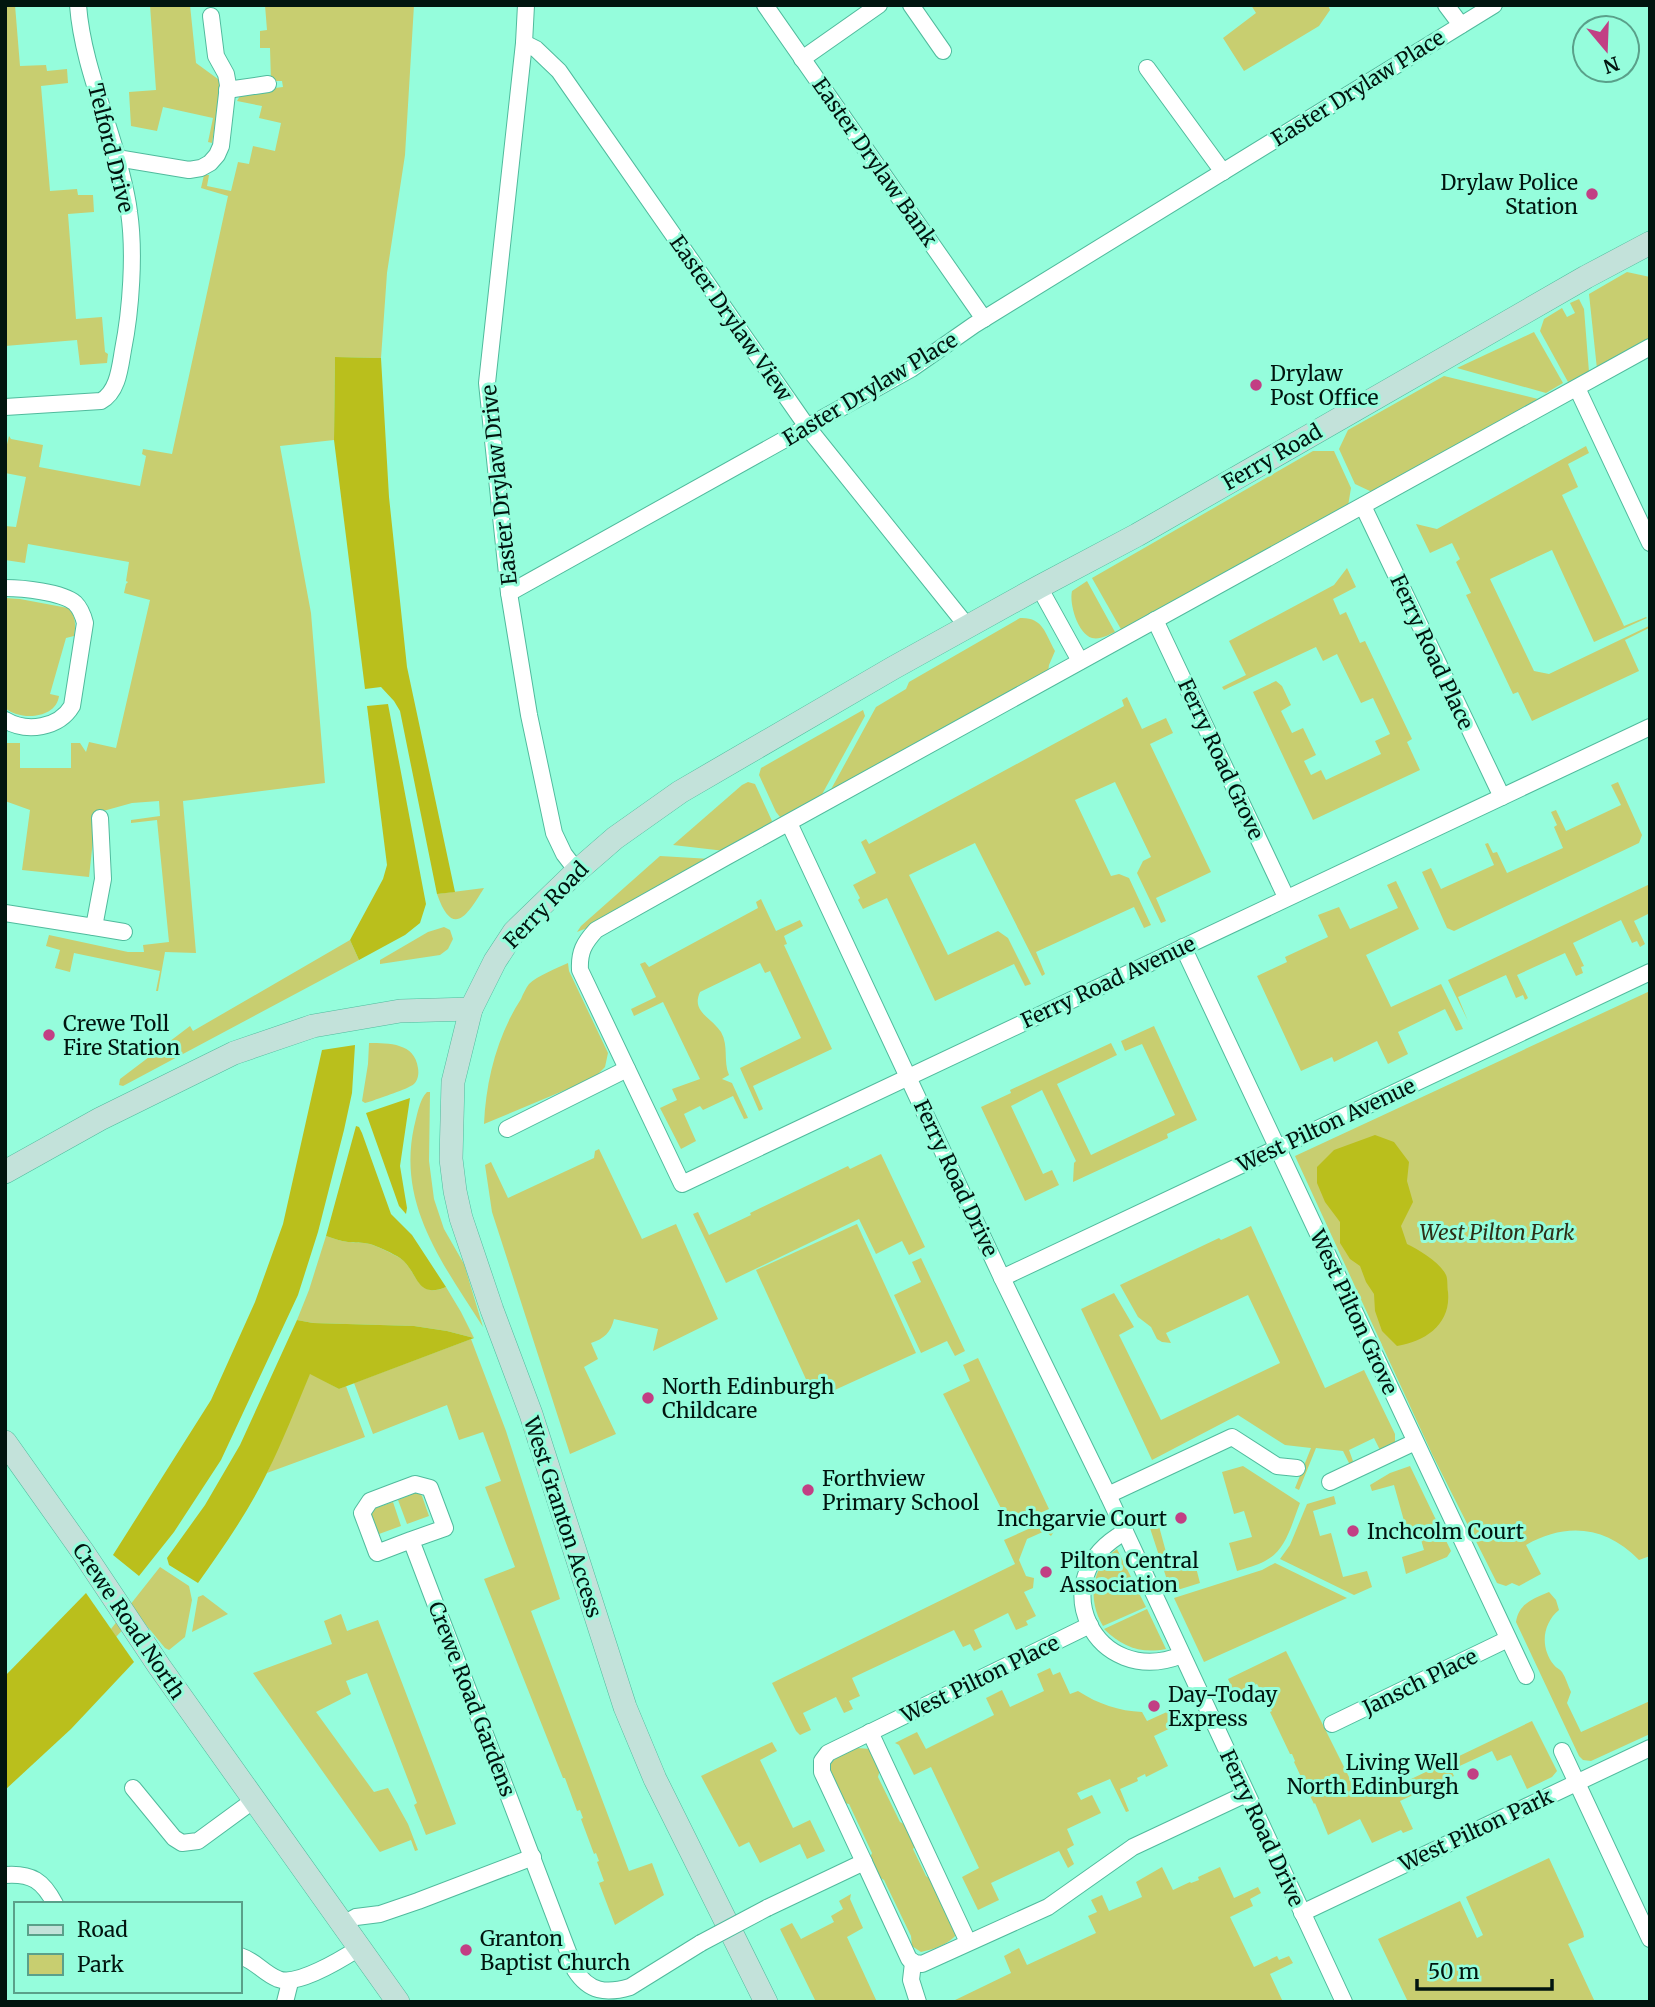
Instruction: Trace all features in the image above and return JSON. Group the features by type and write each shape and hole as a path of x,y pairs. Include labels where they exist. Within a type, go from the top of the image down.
{"main road":[{"name":"Ferry Road","path":"471,1009 495,961 514,932 615,838 680,792 967,626 1137,535 1586,277 1650,243"},
{"path":"5,1172 100,1119 234,1053 313,1026 400,1011 471,1009"},
{"name":"West Granton Access","path":"471,1009 453,1082 451,1159 461,1218 531,1414 625,1707 654,1779 766,2002"},
{"name":"Crewe Road North","path":"5,1442 246,1805 343,1924 398,2002"}],"street":[{"name":"Telford Drive","path":"5,407 92,402 106,398 116,383 128,320 132,254 130,213 87,53 78,5"},
{"name":"Easter Drylaw Drive","path":"526,5 487,383 509,593 529,715 554,833 577,872"},
{"name":"Easter Drylaw Bank","path":"765,5 984,319"},
{"path":"802,59 879,5"},
{"path":"911,5 943,51"},
{"path":"1446,5 1461,25"},
{"name":"Easter Drylaw Place","path":"509,593 911,369 984,319 1494,5"},
{"path":"117,158 189,170 201,168 217,155 221,146 228,80 214,48 211,16"},
{"name":"Easter Drylaw View","path":"524,43 536,49 559,71 808,428 967,626"},
{"path":"1147,68 1223,172"},
{"path":"227,90 268,84"},
{"path":"789,823 1650,347"},
{"path":"1577,388 1650,543"},
{"name":"Ferry Road Place","path":"1363,506 1502,797"},
{"path":"1039,587 1080,661"},
{"path":"5,588 42,591 72,601 82,613 85,622 72,706 66,715 58,722 20,727 5,720"},
{"name":"Ferry Road Grove","path":"1155,620 1286,897"},
{"name":"Ferry Road Avenue","path":"789,823 596,930 582,947 580,970 682,1184 1650,727"},
{"path":"94,927 103,879 100,818"},
{"name":"Ferry Road Drive","path":"789,823 1002,1278 1108,1495 1344,2002"},
{"path":"5,913 124,932"},
{"name":"West Pilton Grove","path":"1183,947 1526,1676"},
{"name":"West Pilton Avenue","path":"1002,1278 1650,972"},
{"path":"508,1129 627,1069"},
{"path":"1108,1495 1233,1437 1278,1466 1297,1468"},
{"path":"1330,1482 1415,1442"},
{"path":"415,1484 430,1488 445,1528 411,1540 377,1553 362,1513 370,1501 415,1484"},
{"path":"1125,1532 1106,1543 1087,1569 1083,1602 1090,1625 1105,1645 1129,1659 1156,1662 1182,1655"},
{"name":"Crewe Road Gardens","path":"411,1540 575,1970 582,1981 603,1991 617,1991 629,1987 701,1943 864,1862"},
{"name":"West Pilton Place","path":"918,2002 911,1980 913,1963 827,1783 821,1767 823,1759 828,1753 1090,1625"},
{"name":"Jansch Place","path":"1332,1724 1508,1639"},
{"path":"870,1732 968,1942"},
{"name":"West Pilton Park","path":"1302,1913 1650,1748"},
{"path":"1562,1751 1650,1939"},
{"path":"133,1788 174,1838 182,1843 198,1840 246,1805"},
{"path":"913,1963 922,1964 1048,1907 1133,1847 1246,1794"},
{"path":"343,1924 356,1917 380,1914 418,1901 533,1857"},
{"path":"5,1875 21,1875 35,1879 46,1886 54,1902"},
{"path":"242,1957 280,1980 290,1982 343,1959 359,1948"},
{"path":"285,2002 290,1982"}],"green space":[{"path":"5,5 15,5 20,66 46,65 47,71 67,69 68,83 41,86 50,191 77,189 78,195 93,195 94,212 68,214 76,319 102,317 107,363 80,365 77,340 5,346"},
{"path":"150,5 190,5 196,63 222,82 212,143 208,142 213,118 163,107 157,131 131,126 129,92 156,90"},
{"path":"265,5 414,5 405,155 387,273 381,358 335,357 334,440 280,446 311,613 325,783 183,801 196,953 165,952 156,991 160,971 74,953 70,972 55,968 60,950 46,946 49,935 128,952 144,952 143,945 169,942 157,820 131,823 131,820 160,816 159,801 132,803 96,813 89,877 22,870 30,810 5,801 7,743 20,743 20,768 71,768 71,743 80,743 86,752 89,742 116,748 150,600 124,593 128,582 129,562 28,544 25,563 5,560 5,526 16,527 26,477 5,473 5,453 9,436 11,439 43,445 39,467 140,486 146,456 142,454 143,449 172,454 228,196 201,188 204,175 209,175 207,186 231,191 238,162 249,164 253,146 275,151 281,123 259,118 262,106 237,101 241,94 249,91 283,87 282,81 271,81 270,48 260,48 260,31 267,30"},
{"path":"1251,5 1328,5 1330,10 1319,26 1244,71 1223,38 1256,13"},
{"path":"1627,272 1650,277 1650,338 1597,369 1589,294"},
{"path":"1579,299 1584,309 1589,372 1568,382 1540,331 1544,319 1562,308 1567,317 1575,313 1570,303"},
{"path":"1534,332 1563,383 1546,393 1457,368"},
{"path":"1444,376 1538,399 1372,492 1355,484 1339,449 1348,430"},
{"path":"1586,446 1589,453 1568,464 1578,487 1562,495 1624,626 1647,618 1594,642 1552,550 1490,579 1534,671 1549,674 1649,628 1625,640 1639,671 1532,721 1518,692 1513,694 1466,595 1471,593 1456,562 1460,559 1452,543 1430,553 1416,524 1437,529"},
{"path":"1313,451 1334,451 1351,488 1348,506 1122,631 1092,578"},
{"path":"1347,568 1356,587 1333,599 1340,615 1346,612 1360,643 1365,641 1412,739 1407,742 1420,770 1313,820 1253,692 1276,681 1282,686 1291,705 1281,711 1292,733 1303,728 1316,755 1304,761 1311,775 1321,770 1326,780 1381,754 1375,741 1390,734 1373,698 1361,703 1337,654 1323,661 1316,647 1224,690 1222,687 1246,675 1229,641 1334,585"},
{"path":"1087,581 1115,632 1101,638 1087,635 1073,611 1072,591"},
{"path":"5,598 68,608 74,617 74,636 66,638 50,694 59,696 56,704 36,716 19,715 5,708"},
{"path":"1020,618 1034,620 1046,632 1055,651 1048,672 829,793 876,707 906,689 909,682"},
{"path":"1127,697 1142,729 1166,718 1173,733 1150,744 1211,872 1156,898 1166,921 1161,923 1137,873 1143,861 1151,857 1115,782 1075,800 1111,876 1119,874 1129,878 1151,925 1144,928 1134,907 1036,952 1045,974 1042,976 975,843 909,875 948,955 998,931 1008,938 1031,984 1025,986 1014,964 935,1001 887,898 863,909 858,900 860,898 853,885 876,873 861,842 866,839 869,844 1124,706 1122,700"},
{"path":"863,710 865,716 820,798 786,818 780,817 759,775 761,768"},
{"path":"748,782 755,784 772,821 767,828 725,851 673,845 742,785"},
{"path":"1618,782 1642,835 1639,843 1454,931 1447,928 1422,872 1431,868 1441,889 1494,865 1485,844 1488,843 1493,853 1497,852 1507,873 1563,848 1551,812 1556,810 1566,831 1621,805 1611,785"},
{"path":"660,856 711,859 577,932 581,926"},
{"path":"1396,881 1419,929 1366,955 1391,1007 1441,984 1463,1029 1456,1031 1445,1009 1398,1032 1408,1054 1388,1064 1377,1041 1334,1062 1332,1057 1301,1071 1257,976 1287,962 1285,957 1328,937 1318,915 1339,907 1350,929 1398,908 1387,885"},
{"path":"1650,884 1650,913 1634,921 1645,944 1640,947 1637,941 1632,943 1621,920 1573,943 1584,966 1581,967 1583,973 1576,976 1565,953 1517,975 1528,998 1525,1000 1523,995 1516,998 1506,975 1458,997 1468,1021 1448,980"},
{"path":"484,888 466,913 455,919 443,908 437,894"},
{"path":"761,899 776,931 800,920 803,926 784,936 787,944 784,945 832,1049 753,1086 763,1109 759,1111 740,1068 801,1038 770,971 765,973 760,963 700,992 698,1005 721,1032 725,1043 729,1075 722,1079 732,1083 748,1118 744,1119 733,1096 703,1110 700,1106 684,1114 696,1141 681,1149 660,1108 677,1100 672,1089 700,1079 663,1002 634,1016 631,1009 656,997 640,964 645,962 649,967 758,908 756,902"},
{"path":"444,927 450,930 453,939 448,949 440,955 380,964 380,960 428,932"},
{"path":"350,940 359,960 123,1086 119,1085 120,1079 190,1026 193,1031"},
{"path":"568,963 569,971 608,1053 605,1067 594,1078 484,1124 494,1059 505,1028 529,984"},
{"name":"West Pilton Park","path":"1650,991 1650,1556 1639,1560 1613,1540 1599,1534 1585,1531 1556,1533 1526,1545 1541,1574 1519,1586 1512,1583 1506,1586 1497,1583 1433,1456 1295,1156"},
{"path":"1154,1026 1197,1120 1167,1134 1168,1138 1073,1182 1076,1161 1042,1090 1011,1106 1043,1174 1052,1170 1059,1185 1025,1201 981,1107 1011,1093 1010,1090 1111,1043 1117,1055 1057,1084 1091,1155 1175,1115 1142,1044 1125,1051 1121,1041"},
{"path":"369,1043 400,1046 412,1054 418,1070 414,1084 372,1101 362,1101"},
{"path":"427,1092 430,1092 429,1161 434,1199 444,1229 464,1264 483,1327 453,1281 418,1209 410,1156 417,1113"},
{"path":"599,1149 642,1239 676,1224 718,1319 653,1351 658,1329 614,1319 606,1334 591,1343 598,1359 584,1367 616,1434 570,1454 492,1212 485,1165 491,1162 508,1198 594,1158 595,1151"},
{"path":"881,1154 925,1247 909,1255 902,1241 876,1254 859,1219 726,1283 693,1214 698,1212 709,1235 848,1166 850,1169"},
{"path":"857,1224 916,1353 815,1399 756,1270"},
{"path":"1251,1226 1325,1388 1364,1370 1395,1434 1395,1443 1386,1450 1380,1450 1374,1438 1349,1450 1352,1464 1343,1451 1316,1448 1299,1490 1295,1488 1311,1448 1285,1445 1238,1415 1152,1460 1081,1309 1114,1293 1134,1327 1119,1335 1161,1420 1280,1363 1248,1295 1166,1333 1171,1343 1157,1339 1151,1327 1138,1317 1120,1285 1219,1238 1221,1240"},
{"path":"326,1236 345,1242 377,1246 406,1263 418,1282 429,1290 446,1287 474,1338 414,1326 313,1323 297,1320"},
{"path":"921,1258 965,1351 955,1356 947,1341 921,1353 894,1295 921,1282 912,1262"},
{"path":"471,1339 506,1431 560,1599 531,1611 629,1871 652,1863 664,1895 615,1925 599,1883 604,1881 597,1862 599,1861 596,1853 594,1854 580,1810 577,1811 563,1778 484,1579 515,1567 485,1487 501,1481 483,1432 459,1440 447,1405 373,1434 354,1383"},
{"path":"978,1358 1049,1509 1010,1526 943,1394 970,1381 963,1365"},
{"path":"310,1373 339,1389 346,1386 365,1437 267,1473"},
{"path":"1243,1466 1300,1503 1278,1551 1262,1563 1237,1571 1229,1543 1252,1537 1244,1511 1234,1514 1222,1472"},
{"path":"1410,1466 1451,1551 1447,1557 1406,1574 1402,1557 1424,1550 1417,1526 1406,1528 1394,1485 1372,1491 1370,1485 1390,1473"},
{"path":"418,1492 429,1516 407,1524 398,1500"},
{"path":"1334,1496 1336,1504 1313,1511 1320,1536 1331,1533 1343,1577 1367,1571 1372,1587 1354,1595 1280,1559 1290,1545 1307,1504"},
{"path":"393,1502 401,1526 379,1534 371,1514 373,1509"},
{"path":"1053,1518 1057,1527 1051,1536 1045,1531 1027,1539 1019,1560 1026,1576 1034,1578 1033,1588 1024,1592 1036,1616 1026,1621 1028,1625 1016,1630 1008,1613 974,1630 982,1647 974,1651 970,1644 963,1647 954,1630 852,1678 860,1696 849,1701 853,1709 844,1713 836,1697 803,1713 811,1730 800,1735 796,1731 772,1683 1015,1564 1004,1540"},
{"path":"1157,1519 1169,1563 1193,1556 1200,1583 1171,1592 1148,1522"},
{"path":"1117,1549 1146,1607 1103,1626 1095,1605 1094,1584 1102,1565"},
{"path":"1275,1563 1347,1598 1204,1662 1174,1598 1262,1570"},
{"path":"160,1567 189,1586 192,1600 185,1637 169,1650 137,1614 116,1637 111,1629"},
{"path":"1549,1592 1556,1600 1559,1610 1546,1629 1546,1651 1566,1679 1571,1692 1567,1703 1581,1732 1650,1701 1650,1734 1591,1761 1583,1760 1579,1756 1516,1622 1524,1606"},
{"path":"203,1595 228,1614 192,1632 198,1597"},
{"path":"1147,1609 1166,1649 1148,1651 1132,1648 1104,1629"},
{"path":"341,1614 347,1631 378,1620 456,1824 426,1835 414,1805 417,1803 367,1673 346,1681 351,1694 316,1712 374,1792 388,1788 408,1824 418,1850 415,1851 411,1840 379,1851 253,1673 332,1644 324,1621"},
{"path":"1286,1651 1354,1787 1384,1792 1532,1721 1557,1771 1552,1777 1527,1789 1511,1755 1497,1761 1492,1751 1451,1770 1454,1776 1400,1801 1413,1829 1403,1833 1401,1830 1372,1843 1360,1819 1328,1835 1257,1684 1235,1694 1228,1679"},
{"path":"1050,1668 1053,1675 1060,1672 1070,1694 1078,1691 1109,1706 1142,1712 1147,1721 1169,1711 1177,1725 1154,1736 1168,1766 1146,1777 1145,1774 1137,1778 1138,1781 1120,1789 1129,1811 1126,1812 1110,1779 1077,1793 1081,1800 1092,1795 1101,1813 1067,1829 1074,1845 1067,1849 1074,1864 1068,1868 1059,1851 991,1883 999,1900 978,1910 962,1877 979,1868 931,1767 914,1775 899,1745 895,1743 917,1732 926,1749 994,1715 986,1698 1002,1690 1010,1707 1044,1691 1037,1674"},
{"path":"772,1742 777,1751 760,1760 793,1828 810,1820 825,1851 807,1859 800,1844 760,1863 749,1842 739,1847 701,1776"},
{"path":"857,1748 871,1749 880,1769 878,1777 900,1822 908,1826 916,1844 913,1849 926,1876 934,1882 957,1934 940,1946 921,1952 912,1946 911,1936 884,1880 879,1877 870,1858 872,1853 849,1804 844,1803 829,1768 837,1758"},
{"path":"1549,1858 1583,1932 1584,1937 1568,1944 1595,2002 1408,2002 1378,1939 1460,1901 1477,1938 1483,1935 1466,1897"},
{"path":"1162,1867 1173,1890 1199,1880 1198,1877 1220,1867 1234,1898 1258,1887 1261,1893 1250,1899 1253,1906 1230,1917 1254,1967 1277,1956 1279,1960 1289,1956 1293,1963 1270,1974 1283,2002 951,2002 1011,1973 1004,1956 1019,1948 1027,1965 1096,1933 1088,1916 1097,1912 1091,1900 1102,1895 1109,1911 1142,1897 1136,1882"},
{"path":"851,1894 850,1899 863,1928 847,1937 877,2002 816,2002 780,1929 792,1923 801,1939 834,1922 831,1916 843,1909 839,1901"}],"shaded area":[{"path":"335,357 381,358 389,497 407,667 455,892 437,894 400,711 381,687 365,689 334,440"},
{"path":"388,704 426,904 420,923 405,935 359,960 350,940 383,879 387,865 367,706"},
{"path":"355,1045 352,1093 344,1130 318,1232 298,1295 221,1460 174,1532 139,1576 113,1555 211,1400 255,1302 283,1224 322,1050"},
{"path":"410,1098 400,1166 406,1214 399,1206 366,1113"},
{"path":"356,1126 362,1133 391,1214 412,1235 446,1287 428,1290 418,1282 406,1263 377,1246 345,1242 326,1236"},
{"path":"1375,1135 1394,1142 1409,1162 1407,1181 1413,1202 1401,1226 1407,1244 1439,1266 1447,1281 1448,1303 1441,1322 1418,1340 1397,1346 1382,1331 1375,1311 1374,1294 1360,1266 1350,1259 1340,1243 1340,1222 1325,1202 1317,1183 1317,1167 1334,1150"},
{"path":"297,1320 313,1323 414,1326 474,1338 339,1389 310,1374 260,1487 235,1530 198,1583 169,1565 167,1558 205,1505 240,1445"},
{"path":"86,1593 134,1662 71,1729 5,1790 5,1676"}],"place":[{"name":"Drylaw Police Station","path":"1592,194"},
{"name":"Drylaw Post Office","path":"1256,385"},
{"name":"Crewe Toll Fire Station","path":"49,1035"},
{"name":"North Edinburgh Childcare","path":"648,1398"},
{"name":"Forthview Primary School","path":"808,1490"},
{"name":"Inchgarvie Court","path":"1181,1518"},
{"name":"Inchcolm Court","path":"1353,1531"},
{"name":"Pilton Central Association","path":"1046,1572"},
{"name":"Day-Today Express","path":"1154,1706"},
{"name":"Living Well North Edinburgh","path":"1473,1774"},
{"name":"Granton Baptist Church","path":"466,1950"}]}
